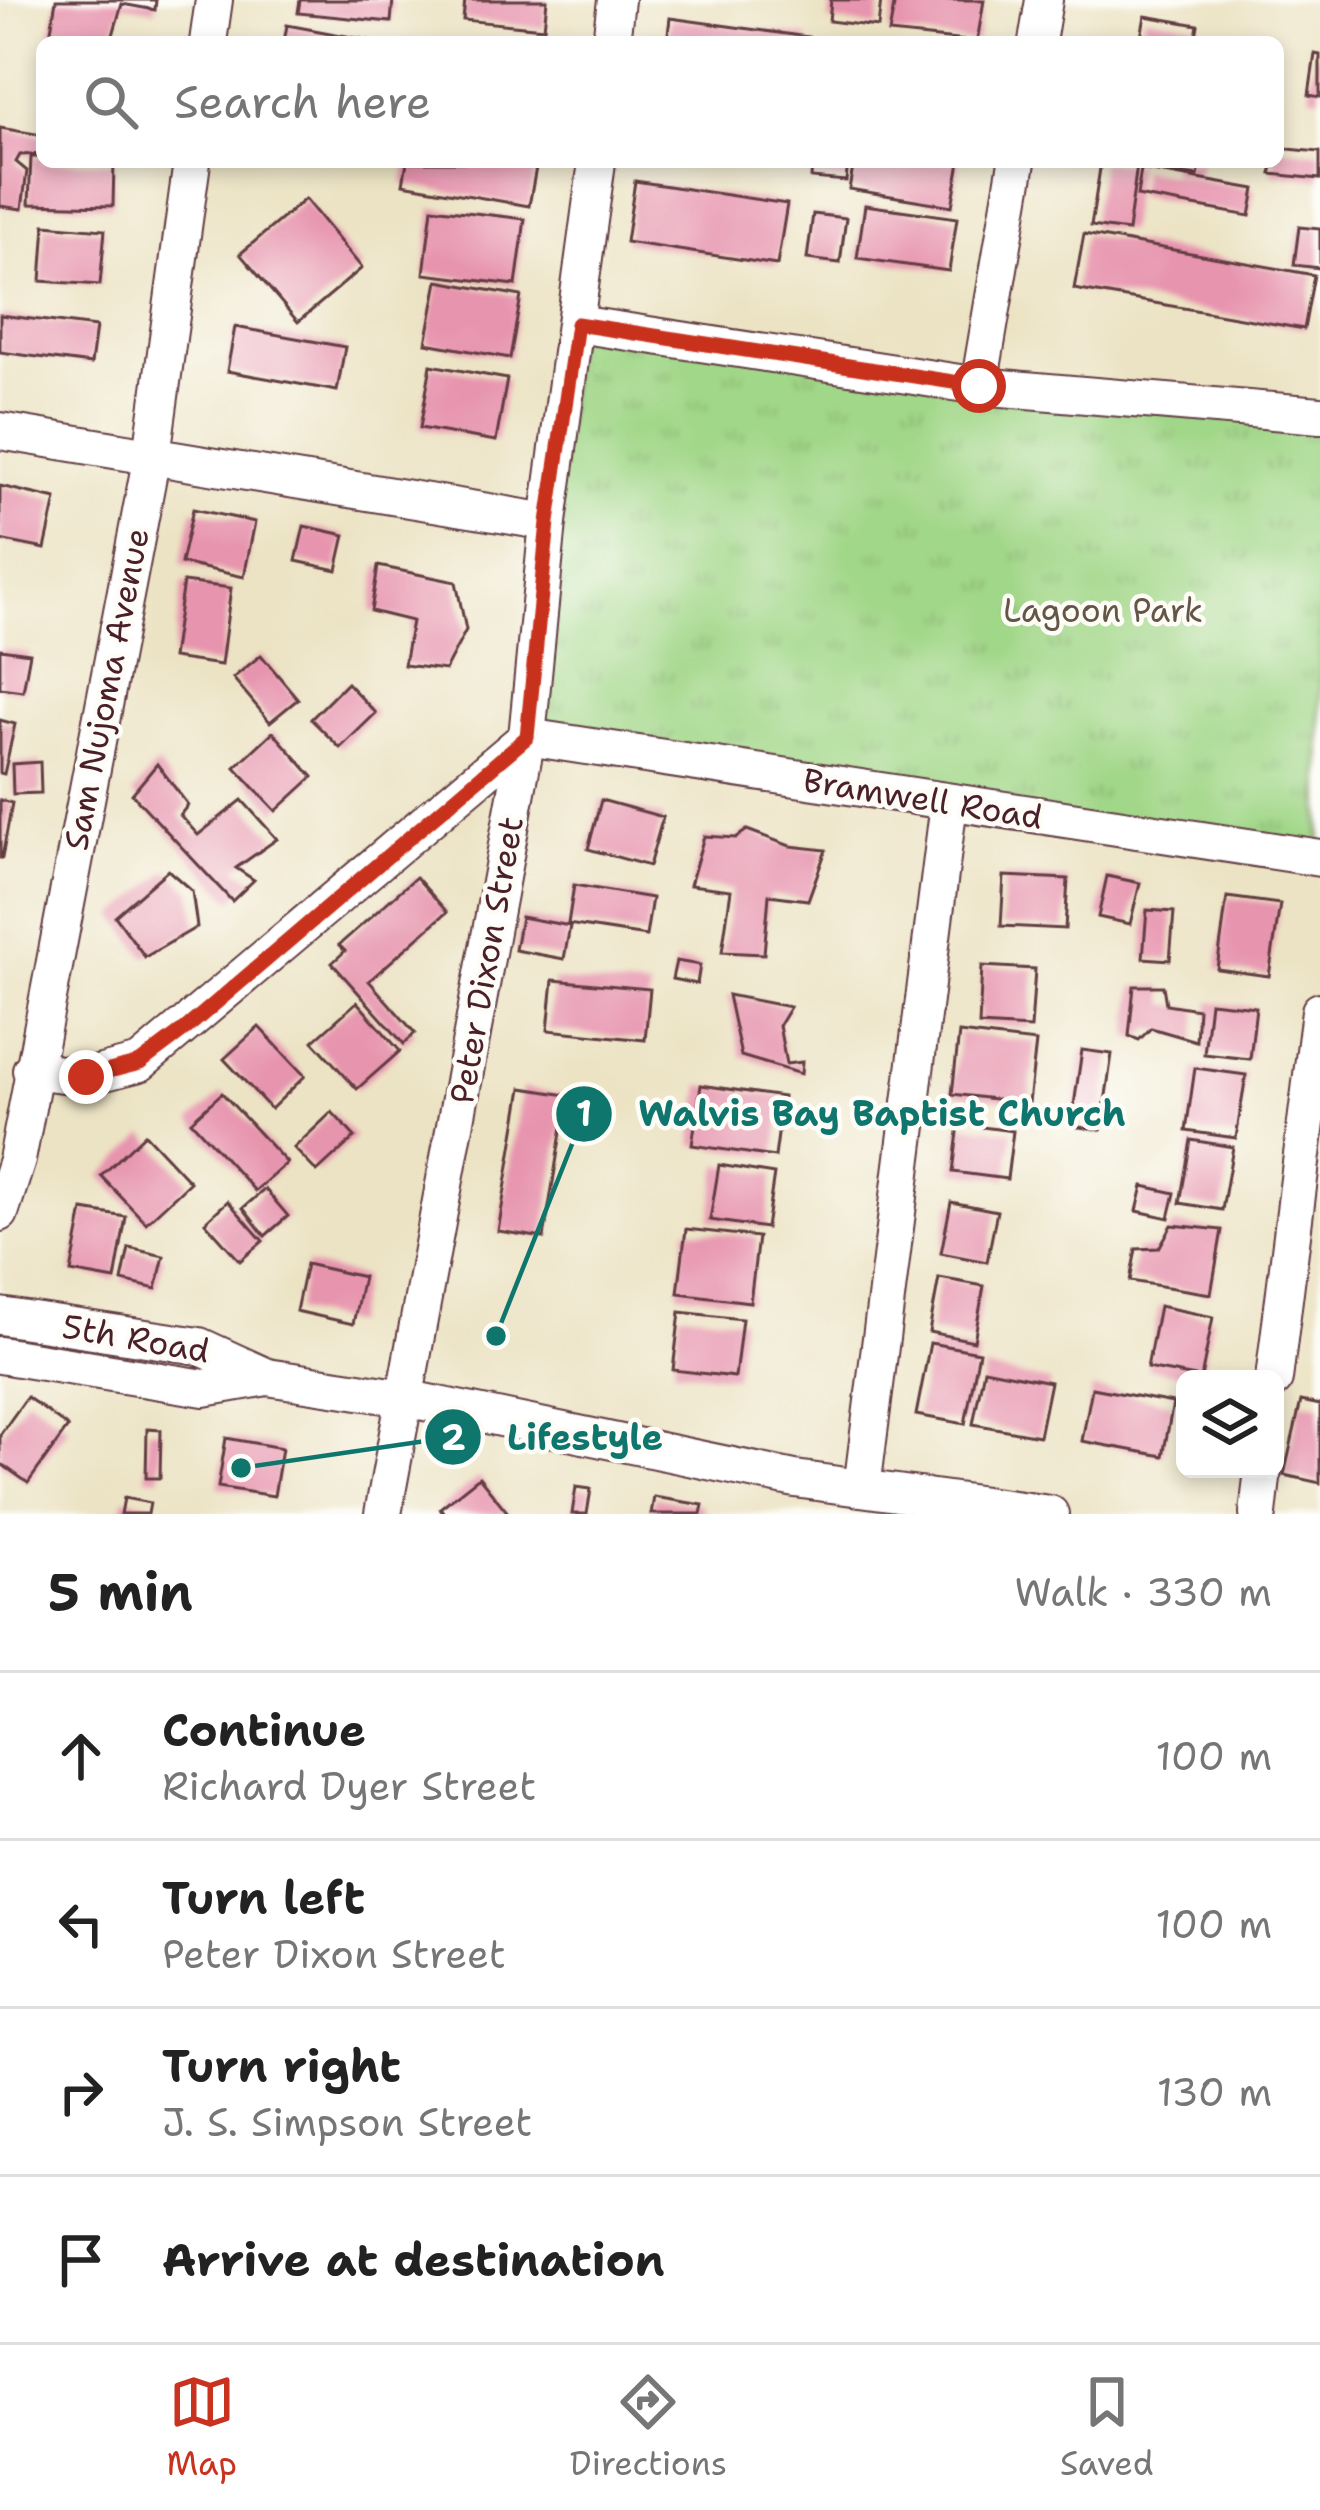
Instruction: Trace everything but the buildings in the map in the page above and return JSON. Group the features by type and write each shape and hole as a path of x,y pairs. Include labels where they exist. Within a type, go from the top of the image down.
{"street":[{"path":"209,36 214,0"},
{"path":"612,36 616,0"},
{"path":"1038,36 1044,0"},
{"name":"Sam Nujoma Avenue","path":"0,1213 17,1160 152,455 191,168"},
{"name":"Peter Dixon Street","path":"383,1514 527,737 548,522 595,168"},
{"path":"979,386 1016,168"},
{"path":"577,324 979,386 1320,415"},
{"path":"0,431 548,522"},
{"path":"31,1070 86,1077 140,1063 527,737"},
{"name":"Bramwell Road","path":"527,737 1320,858"},
{"path":"862,1488 950,803"},
{"path":"1275,1370 1320,1010"},
{"name":"5th Road","path":"0,1316 199,1346 267,1377 405,1398 792,1496 862,1488 1051,1514"},
{"name":"5th Road","path":"0,1355 204,1388 267,1377"},
{"path":"1258,1514 1262,1478"}],"green space":[{"name":"Lagoon Park","path":"577,324 1320,415 1320,858 527,737"}],"place":[{"name":"Walvis Bay Baptist Church","path":"496,1336"},
{"name":"Lifestyle","path":"241,1468"}],"route":[{"path":"86,1077 140,1063 184,1030 527,737 548,522 577,324 979,386"}]}
